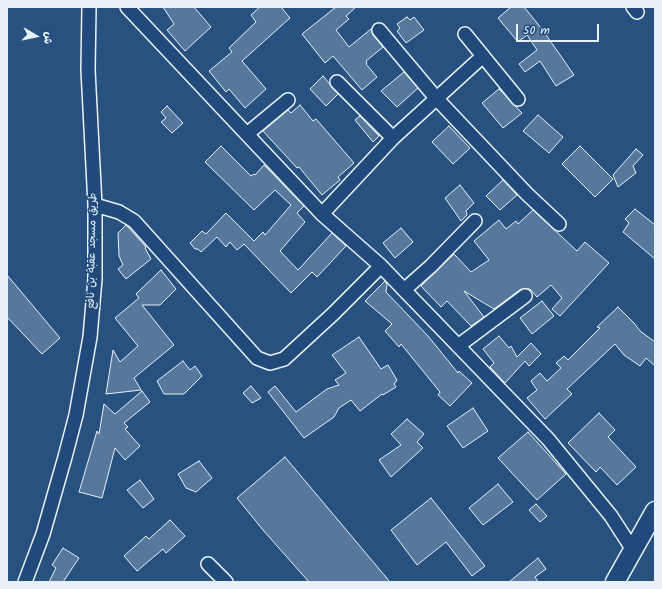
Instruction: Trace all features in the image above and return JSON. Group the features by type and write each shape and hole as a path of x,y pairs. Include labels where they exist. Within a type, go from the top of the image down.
{"highway":[{"path":"615,582 655,511"}],"street":[{"name":"طريق مسجد عقبة بن نافع","path":"25,582 43,534 76,415 90,337 95,279 96,205 88,70 89,7"},
{"path":"127,7 322,214 381,266 548,439 611,516 633,550"},
{"path":"379,30 436,98 527,194 559,224"},
{"path":"465,34 518,99"},
{"path":"322,214 393,138 484,56"},
{"path":"337,82 393,138"},
{"path":"247,134 288,100"},
{"path":"96,205 119,212 134,221 257,358 270,363 284,359 333,314 381,266"},
{"path":"404,290 431,266 475,221"},
{"path":"458,346 525,296"},
{"path":"208,564 226,582"}],"building":[{"path":"163,7 194,7 211,27 185,51 167,30 174,24"},
{"path":"260,7 281,7 290,18 242,61 266,89 245,108 229,89 226,92 209,71 232,52 229,48 256,22 251,15"},
{"path":"336,7 356,7 346,16 349,19 336,30 349,47 371,29 373,35 383,47 366,61 366,64 377,77 362,90 333,56 325,63 302,34"},
{"path":"511,7 524,7 542,29 574,75 556,86 540,61 525,72 519,64 537,50 527,35 518,42 498,18"},
{"path":"407,17 410,20 414,17 424,30 406,43 397,31 400,28 397,24"},
{"path":"404,72 418,88 397,107 381,91"},
{"path":"323,76 338,94 326,106 310,89"},
{"path":"499,89 522,113 503,128 482,103"},
{"path":"300,105 313,121 316,119 354,163 338,177 340,180 322,195 299,167 297,168 263,131 288,110 291,113"},
{"path":"167,106 183,123 172,133 161,122 166,118 161,112"},
{"path":"538,115 563,137 549,153 523,131"},
{"path":"360,116 379,136 373,142 355,120"},
{"path":"449,126 470,148 453,164 432,142"},
{"path":"221,146 251,176 254,174 255,175 264,165 304,206 297,213 305,222 280,251 298,270 332,233 346,246 317,277 312,272 291,293 244,244 237,250 230,242 226,247 217,237 201,252 198,249 195,249 190,243 202,231 206,234 226,213 254,241 263,232 265,235 291,205 275,190 254,210 205,162"},
{"path":"580,146 613,179 595,197 562,164"},
{"path":"636,149 643,155 633,166 636,173 618,187 613,175"},
{"path":"503,180 517,195 500,210 486,196"},
{"path":"460,185 474,203 466,211 467,215 461,221 445,198"},
{"path":"635,209 655,225 655,259 623,232 629,223 625,219"},
{"path":"533,210 577,251 585,242 609,263 560,316 552,309 562,298 551,285 537,297 530,289 521,289 494,309 464,291 484,317 471,326 447,301 441,307 421,286 454,254 471,272 489,260 474,241 499,220 506,229 516,221 518,224"},
{"path":"126,225 146,247 145,248 151,259 126,279 118,269 123,265 119,256 118,233"},
{"path":"401,228 413,242 395,258 383,243"},
{"path":"161,270 176,289 160,305 142,305 174,345 134,378 141,390 106,394 113,350 120,362 138,346 115,318 139,298 136,294"},
{"path":"7,275 60,338 42,354 7,317"},
{"path":"385,281 387,284 386,292 428,336 458,373 459,371 472,383 450,406 438,395 440,392 401,344 399,347 385,331 392,324 365,301"},
{"path":"542,301 554,316 532,334 520,318"},
{"path":"618,307 640,331 655,342 655,366 646,358 640,366 624,355 615,344 567,389 572,394 545,419 527,398 537,390 531,381 540,373 547,381 561,368 556,363 564,356 568,360 600,328 597,327"},
{"path":"499,336 509,348 511,346 517,357 531,343 541,354 529,366 525,361 505,383 490,367 494,363 483,349"},
{"path":"359,337 381,369 388,365 397,380 394,384 396,387 383,395 382,394 360,411 351,400 339,408 334,417 304,438 268,392 275,386 296,412 327,389 339,385 335,380 346,373 332,355"},
{"path":"183,361 190,370 195,366 202,376 184,394 164,394 157,381"},
{"path":"251,386 261,398 252,403 243,393"},
{"path":"142,391 150,402 124,423 128,427 125,429 140,446 125,460 115,448 102,498 79,492 97,431 99,434 104,404 115,414"},
{"path":"473,408 488,431 463,448 447,426"},
{"path":"599,413 615,430 608,437 636,467 617,485 600,467 596,472 568,443"},
{"path":"407,419 424,434 417,442 423,448 391,477 379,460 401,445 391,434"},
{"path":"528,432 566,474 537,500 498,458"},
{"path":"285,457 390,582 309,582 263,530 237,498"},
{"path":"199,461 212,478 196,492 186,488 178,474"},
{"path":"140,480 154,499 143,508 127,490"},
{"path":"498,484 513,502 483,525 469,508"},
{"path":"431,498 485,566 472,576 446,542 417,565 391,530"},
{"path":"536,504 547,516 540,522 529,510"},
{"path":"170,520 185,536 166,553 163,549 137,571 124,556 146,536 149,539"},
{"path":"63,548 79,558 63,582 49,582 56,568 52,565"},
{"path":"538,558 546,569 535,577 538,582 509,582"}]}
